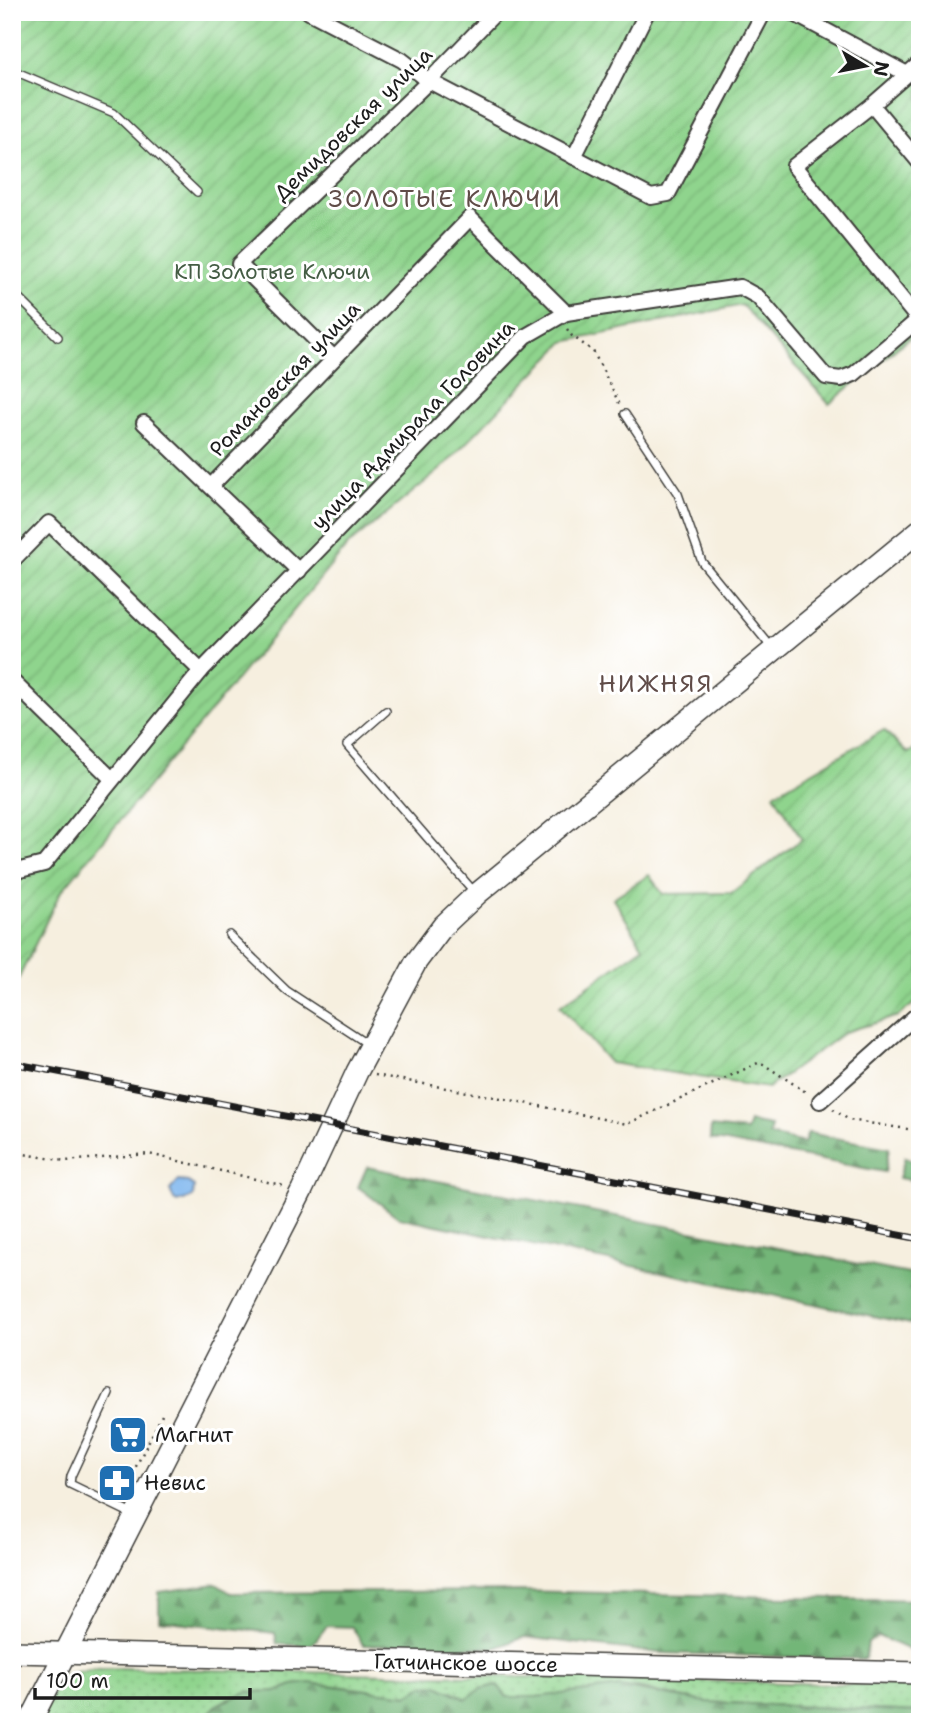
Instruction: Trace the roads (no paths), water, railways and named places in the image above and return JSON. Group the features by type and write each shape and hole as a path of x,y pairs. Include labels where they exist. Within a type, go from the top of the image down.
{"street":[{"path":"309,12 402,60 429,81 651,197 668,194 764,12"},
{"name":"Демидовская улица","path":"334,358 239,264 429,81 495,12"},
{"path":"574,157 647,12"},
{"path":"792,12 907,74"},
{"path":"919,318 794,166 872,105 920,63"},
{"path":"872,105 920,163"},
{"name":"Романовская улица","path":"211,486 470,218 562,315"},
{"name":"улица Адмирала Головина","path":"12,866 20,870 44,864 201,671 526,337 562,315 740,287 758,297 826,377 841,379 854,374 919,318"},
{"path":"144,423 299,571"},
{"path":"12,561 49,523 201,671"},
{"path":"30,1722 64,1654 125,1511 302,1190 371,1046 416,962 443,926 477,894 920,530"},
{"path":"12,681 112,779"},
{"path":"820,1101 920,1012"},
{"name":"Гатчинское шоссе","path":"12,1653 920,1673"}],"lane":[{"path":"12,70 114,113 197,192"},
{"path":"12,291 58,337"},
{"path":"625,414 678,494 702,562 774,651"},
{"path":"386,711 347,745 477,894"},
{"path":"229,935 288,991 371,1046"},
{"path":"108,1394 71,1476 71,1484 125,1511"}],"water":[{"path":"178,1181 194,1186 193,1197 177,1202 174,1200 170,1190"}],"railway":[{"path":"12,1063 920,1239"}],"place":[{"name":"Магнит","path":"128,1435"},
{"name":"Невис","path":"117,1483"}],"district":[{"name":"ЗОЛОТЫЕ КЛЮЧИ","path":"445,199"},
{"name":"НИЖНЯЯ","path":"656,684"}],"park label":[{"name":"КП Золотые Ключи","path":"272,272"}]}
